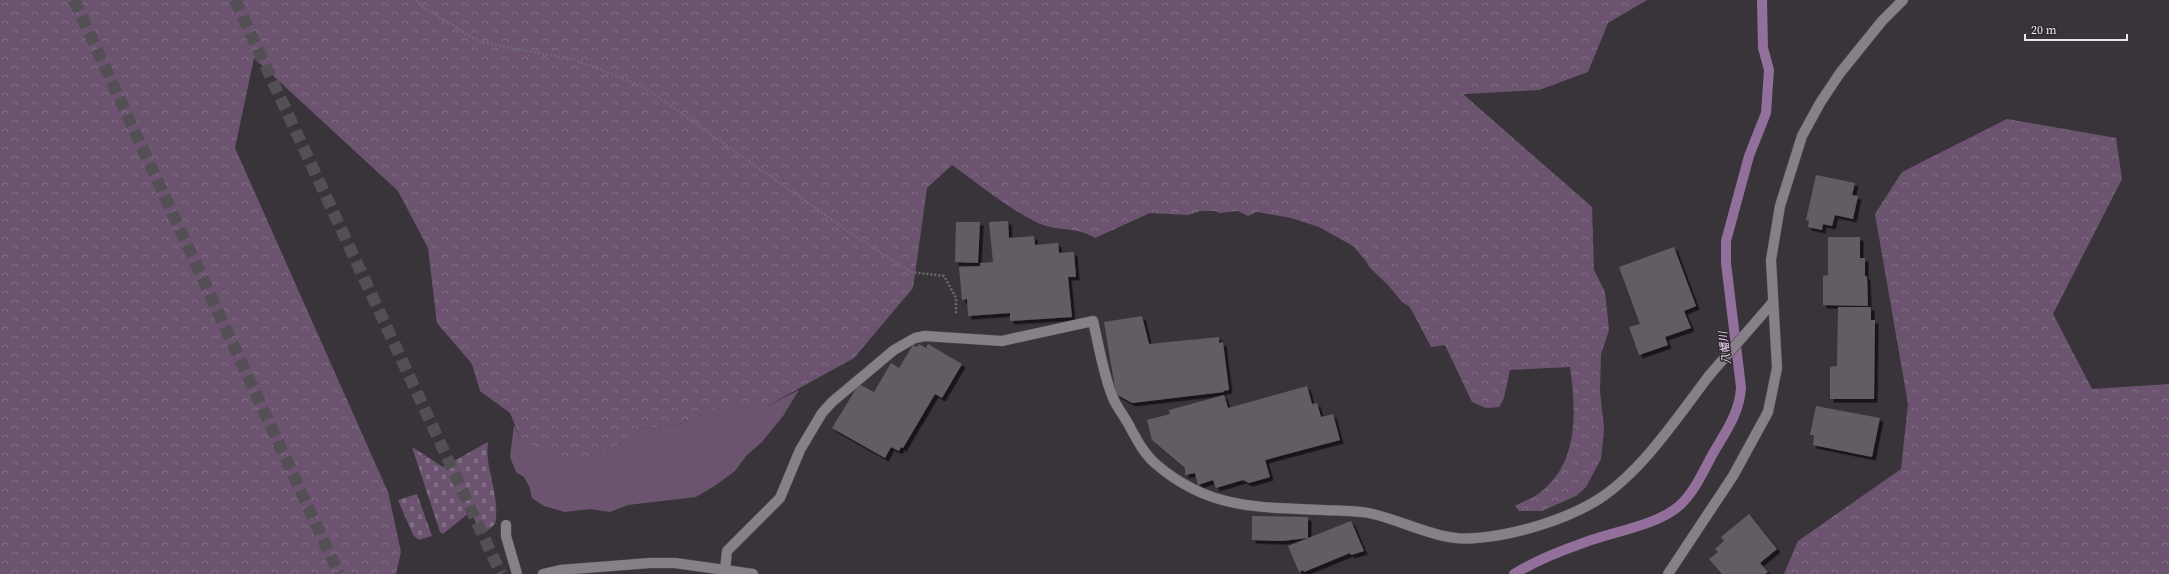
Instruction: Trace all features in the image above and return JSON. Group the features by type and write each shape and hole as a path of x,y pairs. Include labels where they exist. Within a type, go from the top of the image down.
{"street":[{"path":"1668,574 1733,476 1768,412 1777,368 1772,303 1771,260 1780,206 1802,136 1820,103 1840,73 1882,21 1903,0"},
{"path":"724,570 728,551 780,498 800,450 822,413 832,402 875,365 904,343 915,338 925,336 956,337 1002,341 1093,321 1114,400 1122,411 1140,444 1155,463 1202,494 1227,503 1251,507 1372,514 1431,533 1452,538 1475,539 1539,525 1598,500 1621,482 1659,441 1725,356 1772,303"},
{"path":"506,525 506,536 517,574"},
{"path":"543,574 560,570 650,563 675,563 753,574"}],"path":[{"path":"416,0 423,7 480,42 576,60 644,87 855,236 910,272 944,276 956,298 956,337"}],"green space":[{"path":"0,0 1647,0 1608,23 1588,72 1539,90 1463,94 1592,207 1594,270 1605,292 1609,330 1601,354 1600,391 1604,429 1601,459 1586,487 1576,496 1542,511 1519,511 1515,506 1532,498 1542,491 1554,479 1563,465 1569,450 1574,417 1570,367 1510,370 1504,398 1499,407 1486,408 1472,402 1445,345 1431,347 1410,307 1402,302 1388,285 1370,268 1353,246 1319,227 1291,218 1257,212 1248,216 1238,211 1219,213 1216,211 1201,211 1188,215 1150,213 1095,238 1081,232 1051,227 1036,222 1004,203 952,165 927,188 913,288 854,358 767,406 721,406 684,423 641,429 609,451 586,462 565,459 534,446 520,437 510,413 480,391 472,364 437,323 428,248 398,191 254,58 235,148 388,492 401,552 396,574 0,574"},
{"path":"2007,119 2116,138 2122,179 2053,314 2092,389 2169,384 2169,574 1784,574 1798,541 1901,469 1908,404 1875,214 1902,172"},
{"path":"799,390 783,416 762,442 746,456 735,471 696,497 628,505 610,512 590,509 565,512 544,506 532,498 529,486 524,477 516,472 510,457 514,425 520,437 609,451 641,429 684,423 721,406 767,406"},
{"path":"488,442 488,462 496,503 495,524 483,534 470,512 443,534 440,532 412,447 443,467"},
{"path":"417,494 432,536 419,540 413,535 398,500"}],"building":[{"path":"1816,175 1855,183 1852,195 1858,196 1853,219 1835,215 1832,226 1823,224 1822,230 1808,227 1809,221 1806,220"},
{"path":"1008,221 1009,238 1034,236 1035,245 1058,243 1059,253 1074,252 1076,277 1068,277 1072,317 1010,321 1010,313 968,316 967,299 962,300 959,267 980,266 980,263 993,262 989,222"},
{"path":"956,222 980,222 978,263 955,262"},
{"path":"1828,237 1860,237 1860,258 1865,258 1868,306 1823,305 1823,276 1828,275"},
{"path":"1674,247 1696,306 1684,311 1691,328 1665,337 1668,345 1639,355 1629,327 1640,324 1619,267"},
{"path":"1838,307 1871,307 1871,320 1875,320 1874,399 1830,399 1830,367 1837,366"},
{"path":"1142,316 1149,344 1219,337 1219,343 1223,342 1229,390 1223,391 1224,392 1132,403 1116,394 1104,322"},
{"path":"919,344 926,348 928,344 962,364 942,398 935,394 903,448 901,447 899,451 891,447 885,458 832,428 859,384 874,392 891,363 899,368 913,345 917,347"},
{"path":"1307,386 1312,404 1317,403 1321,417 1333,414 1340,440 1265,460 1270,477 1249,483 1243,480 1216,488 1213,480 1198,485 1195,473 1185,475 1185,468 1152,440 1147,420 1170,414 1169,410 1224,395 1228,408"},
{"path":"1816,406 1880,418 1872,457 1813,445 1814,435 1810,435"},
{"path":"1749,514 1777,549 1760,563 1768,572 1765,574 1722,574 1709,559 1718,552 1715,549 1724,541 1721,537"},
{"path":"1252,516 1308,517 1308,538 1282,541 1252,540"},
{"path":"1351,521 1364,551 1351,555 1350,553 1304,572 1303,570 1299,572 1288,546"}],"waterway":[{"name":"八幡川","path":"1514,574 1565,549 1646,524 1658,519 1679,506 1695,487 1728,428 1735,412 1741,387 1726,263 1726,241 1749,156 1766,113 1769,70 1763,48 1762,0"}],"tunnel":[{"path":"74,0 339,574"},
{"path":"235,0 501,574"}]}
